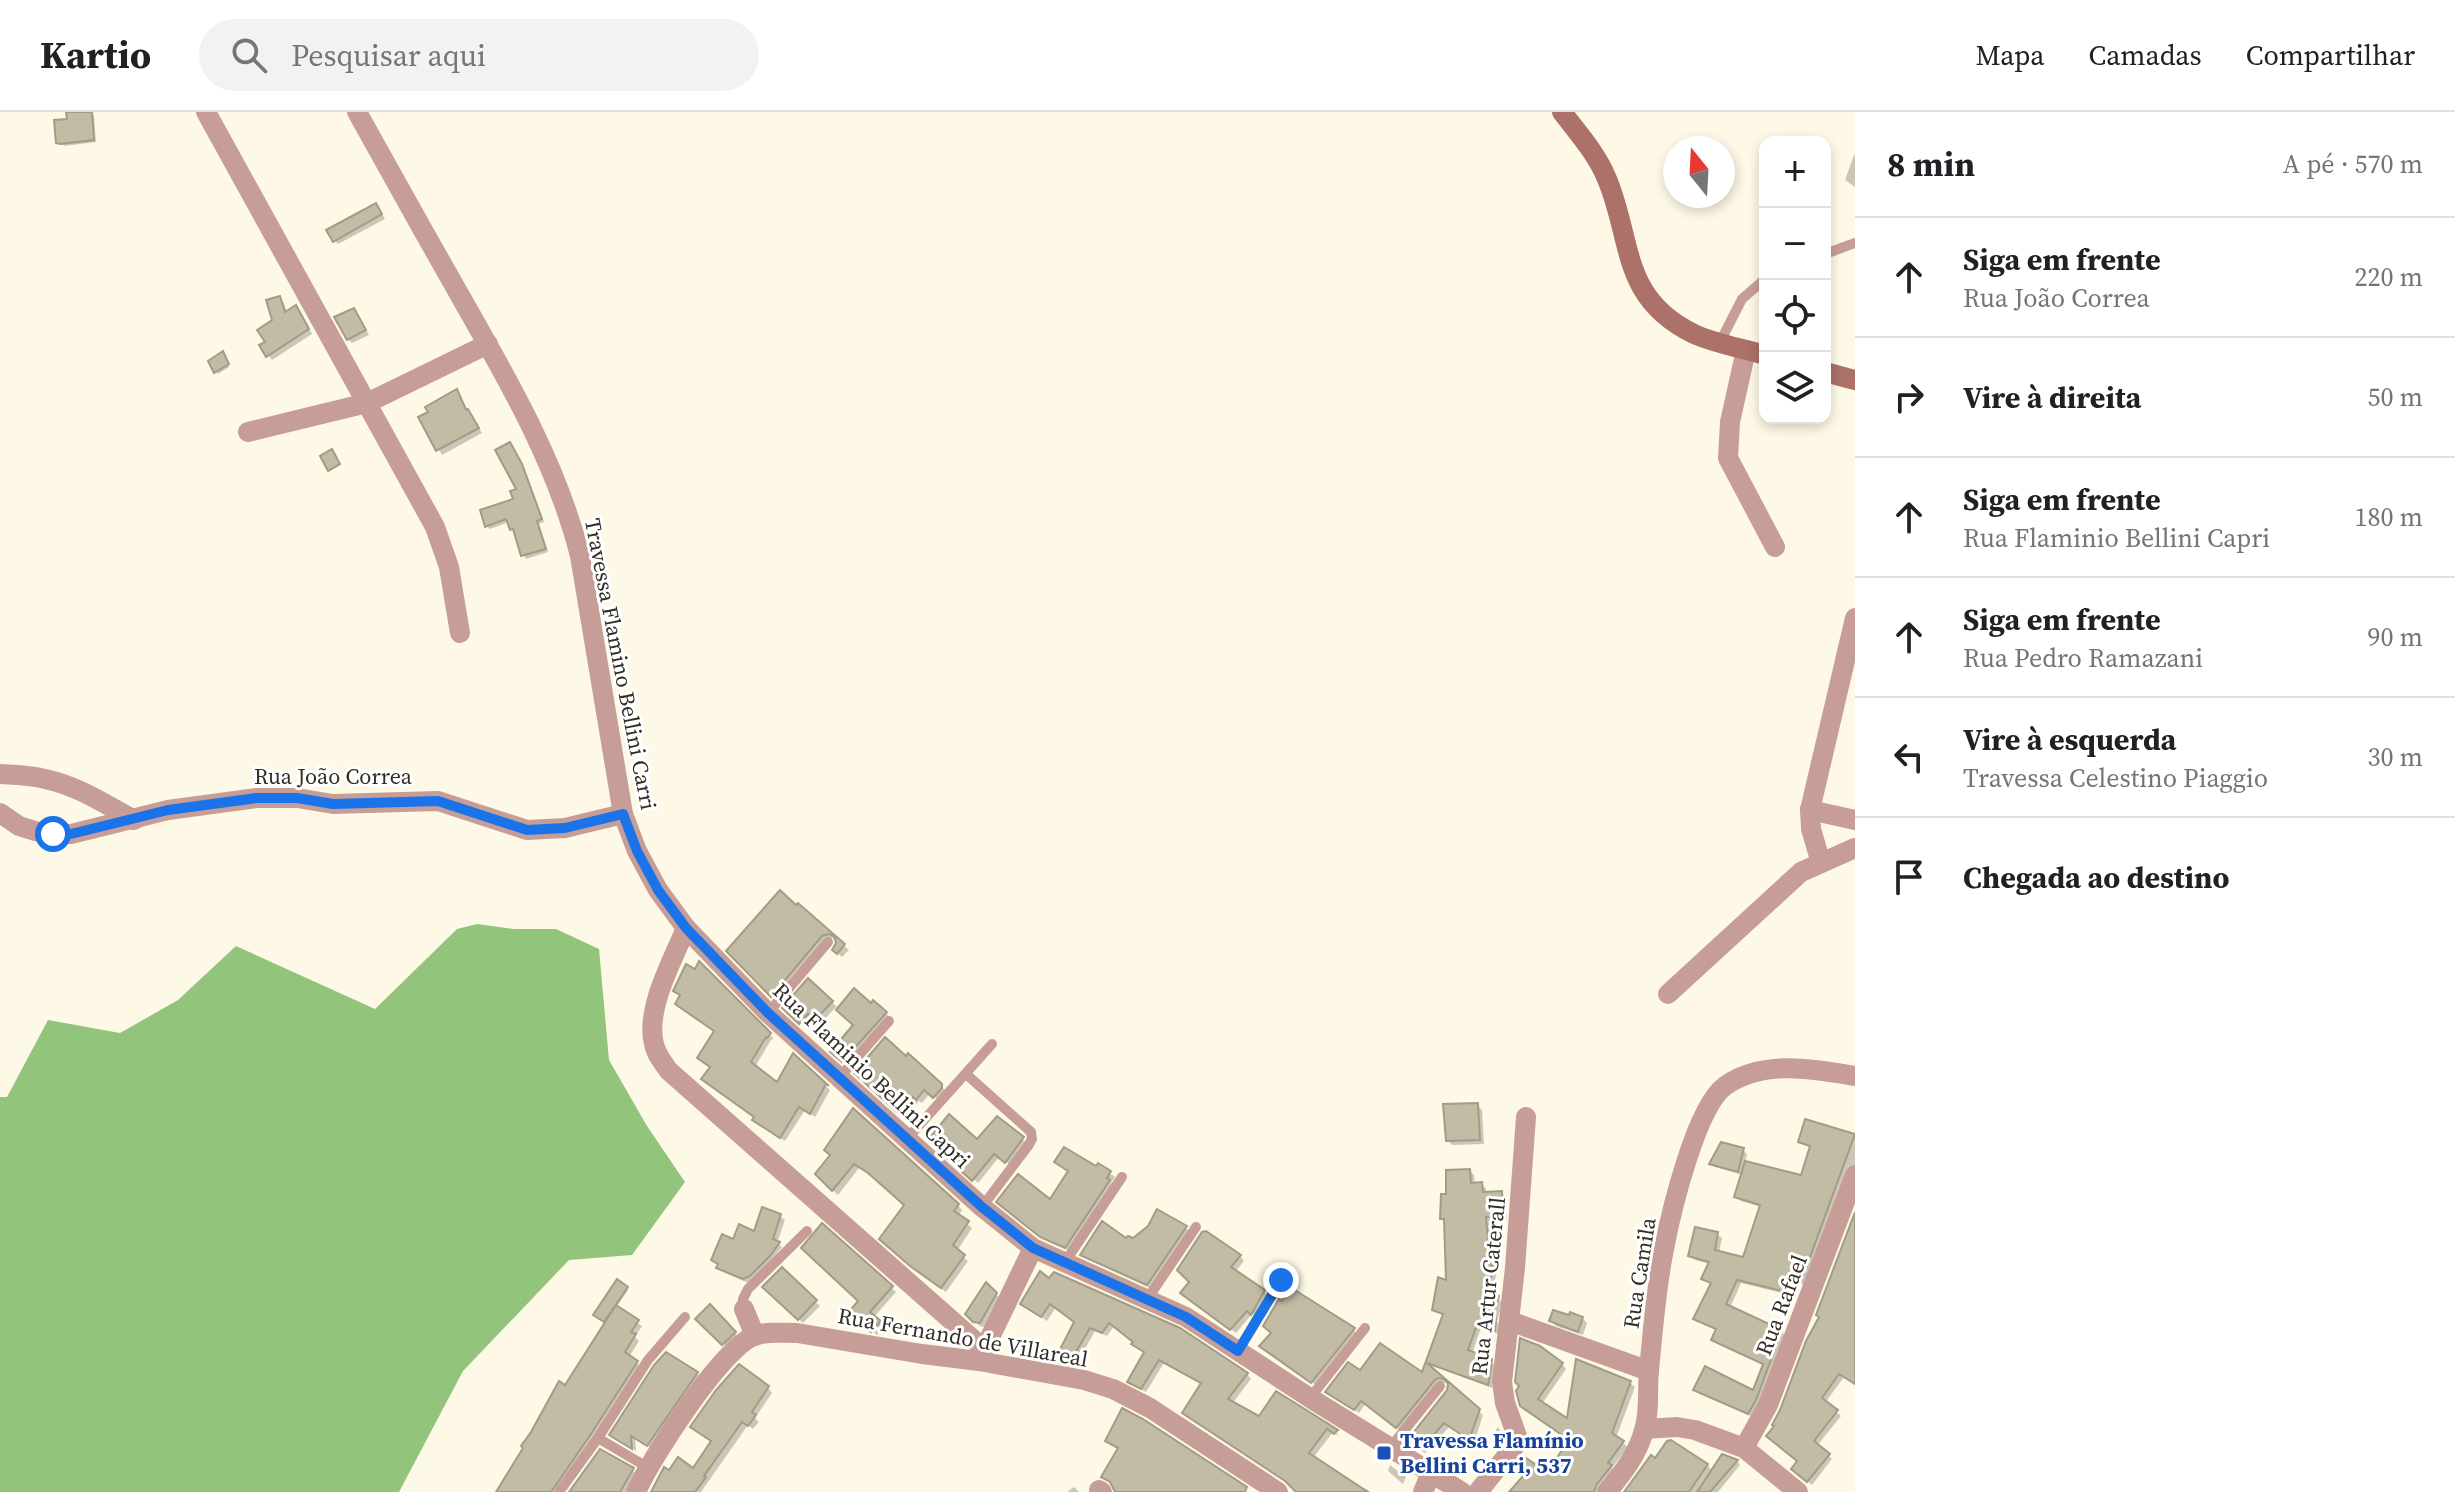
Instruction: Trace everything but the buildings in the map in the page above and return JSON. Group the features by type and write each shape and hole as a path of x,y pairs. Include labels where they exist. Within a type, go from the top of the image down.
{"street":[{"path":"206,112 435,527 449,567 460,633"},
{"name":"Travessa Flamino Bellini Carri","path":"357,112 488,344 557,481 580,556 623,814 637,851 658,890 686,928"},
{"path":"1562,112 1593,152 1607,178 1629,262 1638,283 1651,301 1694,334 1756,352 1730,422 1728,458 1775,547"},
{"path":"248,432 367,403 488,344"},
{"path":"1831,374 1855,380"},
{"path":"1821,863 1811,829 1810,810 1855,618"},
{"path":"0,774 43,778 63,784 134,820"},
{"name":"Rua João Correa","path":"0,813 19,826 53,834 71,834 168,810 257,798 297,798 333,804 438,801 527,830 565,828 623,814"},
{"path":"1810,810 1855,820"},
{"path":"1668,994 1801,872 1855,848"},
{"path":"686,928 655,1005 653,1043 660,1059 669,1071 981,1355 1033,1248"},
{"name":"Rua Flaminio Bellini Capri","path":"686,928 768,1013 906,1140 1033,1248 1186,1317 1390,1448 1427,1483 1462,1492"},
{"name":"Rua Camila","path":"1607,1492 1634,1455 1645,1429 1664,1251 1690,1154 1706,1109 1724,1087 1746,1076 1782,1068 1808,1068 1855,1076"},
{"name":"Rua Artur Caterall","path":"1478,1492 1517,1443 1502,1393 1502,1382 1522,1194 1526,1117"},
{"name":"Rua Rafael","path":"1744,1448 1768,1405 1855,1175"},
{"path":"636,1492 647,1467 680,1419 734,1351 755,1336 744,1309"},
{"path":"1510,1321 1649,1371"},
{"name":"Rua Fernando de Villareal","path":"755,1336 776,1332 797,1333 922,1354 981,1355 1084,1380 1113,1389 1150,1408 1278,1492"},
{"path":"1645,1429 1677,1427 1695,1430 1744,1448 1798,1492"}],"lane":[{"path":"1831,252 1855,243"},
{"path":"1720,342 1742,299 1764,280"},
{"path":"768,1013 828,942"},
{"path":"839,1078 889,1021"},
{"path":"906,1140 992,1044"},
{"path":"966,1074 1031,1132 1032,1139 982,1207"},
{"path":"1065,1262 1122,1177"},
{"path":"1148,1298 1196,1227"},
{"path":"744,1309 743,1299 748,1289 807,1231"},
{"path":"1238,1351 1281,1280"},
{"path":"559,1492 648,1360 685,1317"},
{"path":"1310,1398 1365,1328"},
{"path":"1390,1448 1440,1386"},
{"path":"598,1438 647,1467"}],"green space":[{"path":"477,924 514,929 556,929 599,949 609,1060 647,1126 685,1182 632,1255 569,1260 463,1371 399,1492 0,1492 0,1097 7,1097 48,1020 120,1033 178,1000 236,946 375,1009 457,929"}],"place":[{"name":"Travessa Flamínio Bellini Carri, 537","path":"1384,1453"}],"route":[{"path":"53,834 71,834 168,810 257,798 297,798 333,804 438,801 527,830 565,828 623,814 637,851 658,890 686,928 768,1013 982,1207 1033,1248 1186,1317 1238,1351 1281,1280"}]}
